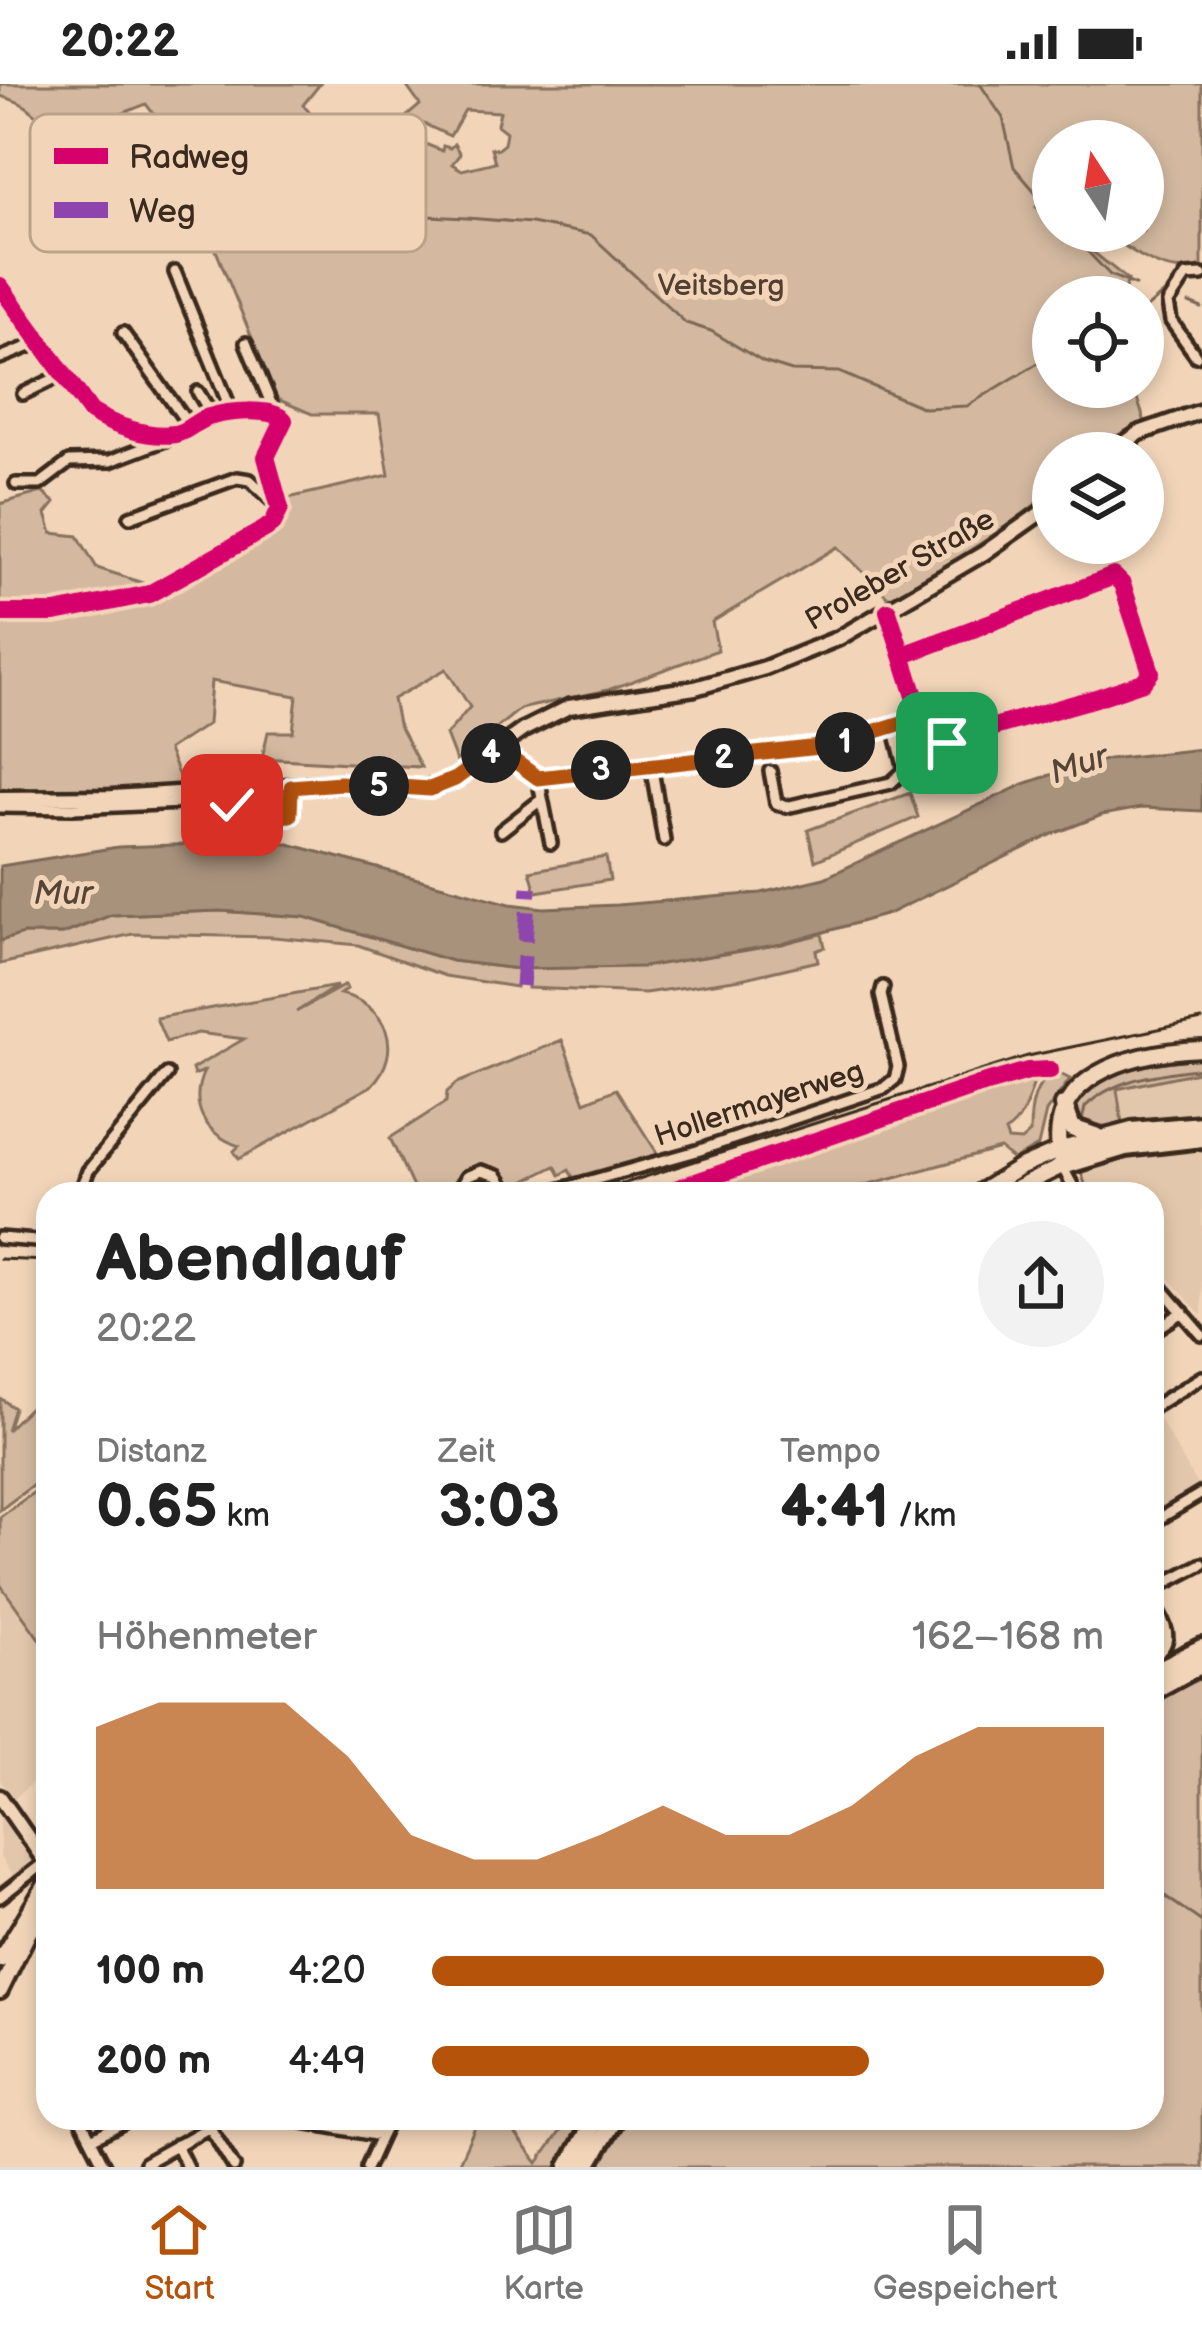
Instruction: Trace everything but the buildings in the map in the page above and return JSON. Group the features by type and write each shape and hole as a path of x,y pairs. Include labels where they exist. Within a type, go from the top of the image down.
{"highway":[{"path":"1064,1105 1075,1130 1099,1137"},
{"path":"1060,1158 1099,1137 1202,1125"},
{"path":"1060,1158 1202,1138"},
{"path":"1164,1667 1202,1648"},
{"path":"1164,1684 1202,1664"},
{"path":"569,2167 589,2130"},
{"path":"586,2167 608,2130"}],"main road":[{"path":"1142,432 1202,411"},
{"name":"Proleber Straße","path":"0,797 113,797 340,783 430,789 455,779 497,748 569,707 603,699 657,696 739,676 839,638 984,553 1032,519"},
{"path":"1060,1158 1057,1130 1064,1105 1083,1082 1120,1064 1202,1049"},
{"path":"1005,1182 1060,1158"},
{"path":"1024,1182 1060,1158"},
{"path":"0,1797 36,1847"},
{"path":"0,1960 36,1901"},
{"path":"0,1990 36,1922"}],"street":[{"path":"175,272 233,415"},
{"path":"1196,356 1171,321 1168,303 1186,276 1202,275"},
{"path":"0,286 91,412 154,435 185,430"},
{"path":"123,333 185,430"},
{"path":"0,358 38,343"},
{"path":"246,343 274,413"},
{"path":"23,394 62,375"},
{"path":"197,392 212,415"},
{"path":"0,613 55,614 149,594 265,529 280,508 266,466 268,449 284,428 282,417 274,413 212,415 110,461 69,462 40,484 16,484"},
{"path":"130,517 237,478 250,480 280,508"},
{"path":"888,610 931,741 947,743 1144,682 1151,672 1122,584 1114,576 904,655"},
{"path":"538,778 651,764 769,762 921,717"},
{"path":"769,762 776,803 786,807 898,780 905,770 894,726"},
{"path":"497,748 538,778 551,843"},
{"path":"651,764 664,840"},
{"path":"0,807 226,801 240,820 290,815 291,787"},
{"path":"501,831 542,799"},
{"name":"Hollermayerweg","path":"587,1182 715,1146 884,1088 895,1079 898,1067 881,995 883,986"},
{"path":"84,1182 88,1171 167,1074"},
{"path":"1060,1158 1071,1182"},
{"path":"464,1182 481,1171 501,1182"},
{"path":"0,1238 36,1241"},
{"path":"1164,1291 1202,1335"},
{"path":"1164,1324 1183,1312"},
{"path":"1164,1401 1202,1377"},
{"path":"1164,1516 1202,1493"},
{"path":"1164,1584 1202,1564"},
{"path":"0,1897 36,1870"},
{"path":"86,2130 105,2167"},
{"path":"91,2139 109,2130"},
{"path":"143,2166 197,2130"},
{"path":"210,2130 234,2167"},
{"path":"347,2130 381,2136"},
{"path":"367,2167 384,2130"},
{"path":"176,2146 187,2167"}],"shaded area":[{"path":"1202,1071 1202,1119 1122,1123 1117,1089"},
{"path":"1202,1149 1202,1316 1164,1273 1164,1182 1086,1182 1081,1168 1141,1153"},
{"path":"1164,1427 1200,1489 1164,1510"},
{"path":"0,1584 36,1634 36,1779 14,1799 0,1780"},
{"path":"0,1814 31,1860 13,1877 0,1857"}],"green space":[{"name":"Veitsberg","path":"0,84 320,84 303,105 309,114 154,114 146,104 121,114 35,114 0,96"},
{"name":"Veitsberg","path":"405,84 1202,84 1202,266 1189,269 1162,266 1134,252 1164,252 1164,120 1032,120 1032,252 1093,252 1123,276 1032,276 1032,408 1140,408 1145,422 1124,432 1032,432 1032,507 892,601 838,547 712,622 718,650 608,690 520,709 456,761 446,735 470,707 446,669 393,699 398,724 421,767 262,758 268,732 293,732 297,696 211,681 208,724 168,750 183,786 0,792 0,504 42,492 55,503 46,514 52,533 78,536 97,568 152,586 157,598 282,521 288,498 389,475 379,414 312,414 277,399 217,252 426,252 426,144 442,151 443,146 454,144 460,154 452,164 462,170 495,162 491,148 504,144 506,132 497,125 500,112 465,110 450,136 426,125 426,114 409,114 420,105"},
{"path":"910,793 918,817 815,861 808,830"},
{"path":"606,857 610,880 536,892 530,871"},
{"path":"220,911 305,917 452,961 518,969 516,987 445,976 358,945 274,937 133,934 0,964 0,941 23,934 63,934 111,915"},
{"path":"822,934 825,947 816,951 818,961 741,979 645,993 528,988 528,968 676,960"},
{"path":"345,985 347,989 340,994 369,1008 386,1030 389,1044 382,1072 371,1086 239,1159 234,1151 239,1146 217,1134 203,1117 198,1096 204,1071 194,1075 192,1069 244,1039 198,1033 166,1042 156,1018 337,986 296,1012"},
{"path":"562,1040 585,1102 616,1089 661,1159 575,1181 569,1170 560,1175 555,1166 523,1182 505,1182 490,1171 473,1167 458,1182 410,1182 390,1138 446,1102 447,1092 457,1083"},
{"path":"1202,1058 1202,1071 1117,1089 1122,1123 1086,1129 1073,1118 1080,1101 1107,1078 1146,1066"},
{"path":"1058,1073 1070,1079 1046,1112 1038,1146 1013,1160 1000,1149 877,1182 704,1182 1032,1075 1035,1079 1024,1109 1005,1132 1008,1140 1021,1141 1030,1133 1038,1089"},
{"path":"0,1398 14,1408 7,1430 36,1401 36,1483 0,1510"},
{"path":"36,1491 36,1634 0,1584 0,1517"},
{"path":"1202,1670 1202,2167 595,2167 617,2130 1164,2130 1164,1690"},
{"path":"474,2130 512,2130 538,2163 561,2130 579,2130 558,2167 457,2167"}],"water":[{"name":"Mur","path":"1202,749 1202,811 1141,808 1102,815 888,914 782,944 643,967 518,969 452,961 305,917 220,911 111,915 63,934 23,934 0,941 0,866 118,847 289,844 510,904 544,908 761,893 824,878 1024,784 1068,769 1109,759"}],"waterway":[{"path":"980,84 1003,118 1014,167 1032,188"},
{"path":"426,216 531,223 591,235 686,323 711,331 763,362 792,371 839,372 924,408 967,406 1032,367"},
{"path":"1088,252 1112,276"},
{"path":"1164,293 1168,290"},
{"path":"1189,303 1202,308"},
{"path":"1081,1125 1085,1107 1110,1089 1140,1078 1202,1068"},
{"path":"1080,1168 1084,1182"},
{"path":"1164,1281 1202,1326"},
{"path":"1164,1895 1202,1922"}],"railway":[{"path":"629,1182 1028,1056 1202,1020"},
{"path":"0,1259 36,1260"}],"marked path":[{"path":"522,986 529,887"}],"cycle path":[{"path":"0,286 91,412 110,422 164,435 227,413 259,412 284,420 266,457 280,508 265,529 149,594 55,613 0,613"},
{"path":"888,611 934,744 1096,698 1143,682 1151,672 1122,584 1114,576 904,655"},
{"path":"696,1182 976,1086 1028,1071 1050,1070"}],"route":[{"path":"232,805 237,820 265,818 290,815 291,787 340,783 422,790 438,787 497,748 538,778 828,746 921,717 931,741 947,743"}]}
